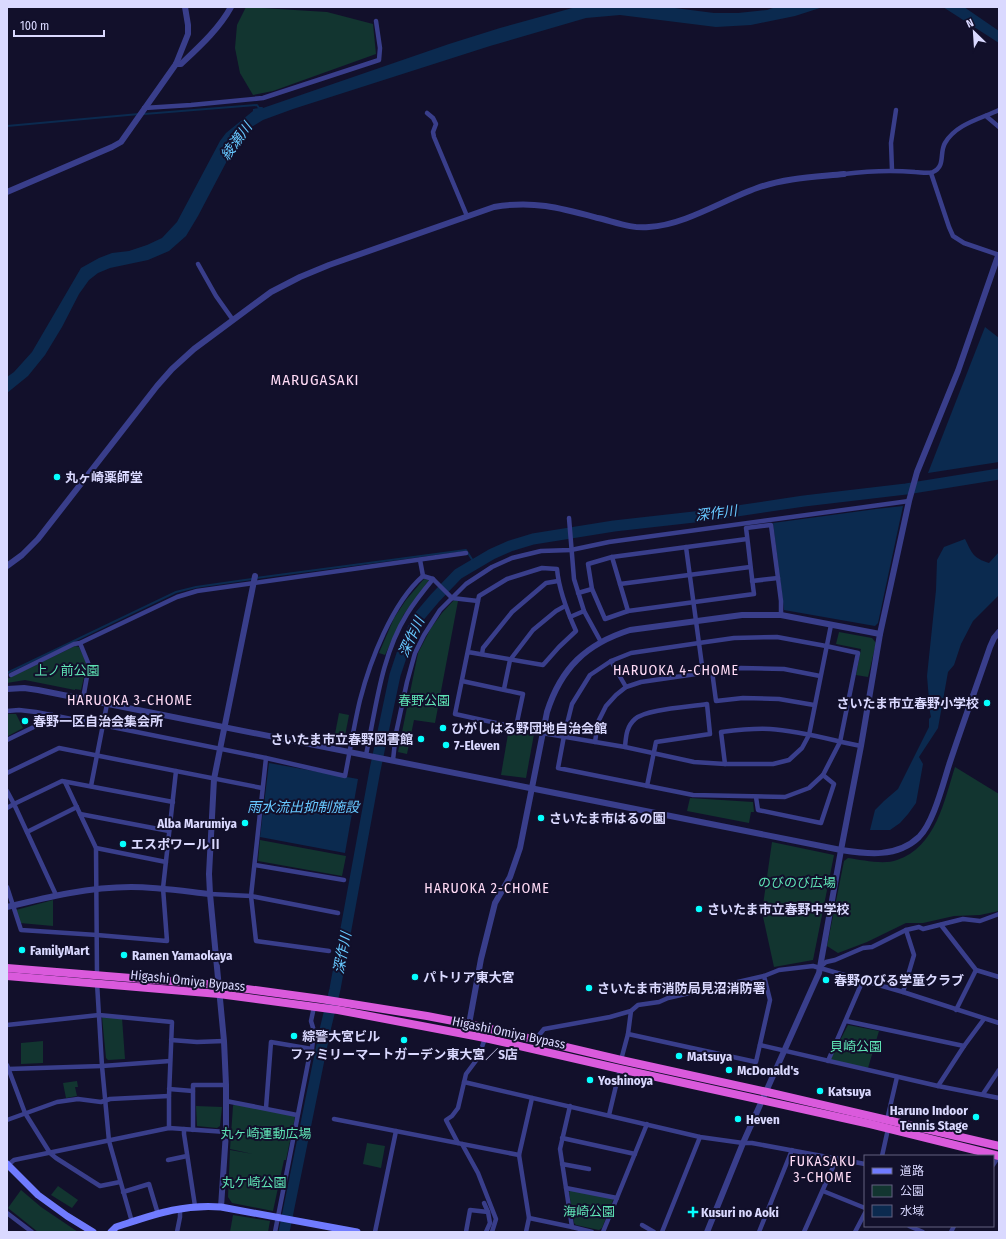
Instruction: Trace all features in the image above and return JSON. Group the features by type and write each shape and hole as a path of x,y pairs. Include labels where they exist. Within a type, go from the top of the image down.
{"highway":[{"name":"Higashi Omiya Bypass","path":"7,968 220,994 427,1016 469,1024 999,1146"},
{"name":"Higashi Omiya Bypass","path":"7,976 218,985 318,1004"},
{"name":"Higashi Omiya Bypass","path":"339,1006 870,1124 999,1156"}],"main road":[{"path":"7,1165 43,1198 67,1216 93,1232"},
{"path":"110,1232 116,1227 158,1214 180,1208 195,1206 221,1207 357,1232"}],"street":[{"path":"7,192 121,142 176,64 188,34 185,7"},
{"path":"176,64 181,64 202,43 223,19 231,7"},
{"path":"143,110 263,98 379,60 380,48 376,21"},
{"path":"892,170 891,143 896,110"},
{"path":"7,566 22,555 38,539 157,386 181,360 271,292 300,277 494,207 516,204 549,206 566,209 631,227 646,228 678,221 738,195 773,183 798,178 892,170 931,173 938,169 942,161 941,153 943,145 949,136 957,129 999,110"},
{"path":"428,113 436,124 433,132 434,137 467,216"},
{"path":"986,116 999,127"},
{"path":"707,1232 743,1143 767,1092 819,972 880,634 909,501 917,472 958,371 999,256 964,243 953,236 948,227 931,173"},
{"path":"198,264 216,296 233,320"},
{"path":"391,760 407,682 415,653 424,635 440,610 466,584 492,567 512,558 541,551 572,550 609,542 909,501"},
{"path":"568,518 574,579 584,611 601,642"},
{"path":"747,539 612,557 588,564 592,589 605,619 628,611 754,594 746,528 771,525 781,601 781,615"},
{"path":"595,742 598,722 606,706 626,687 641,682 702,673 686,547"},
{"path":"11,675 176,597 197,591 466,554"},
{"path":"612,557 628,611"},
{"path":"420,560 424,576"},
{"path":"620,584 750,567"},
{"path":"468,652 544,665 559,647 576,632 565,606 556,569 542,568 507,579 479,596 455,714 542,733 694,762 725,764 773,764 789,760 802,748 809,735 831,625"},
{"path":"221,1207 226,1132 226,1085 224,1041 209,874 214,779 255,576"},
{"path":"424,576 433,579 452,598 478,601"},
{"path":"7,711 19,710 52,715 220,748 345,776 360,700 374,656 385,629 401,601 414,584 424,576"},
{"path":"752,581 778,578"},
{"path":"367,755 386,663 394,640 406,615 433,579"},
{"path":"482,654 483,648 512,612 546,583 558,581"},
{"path":"578,593 592,589"},
{"path":"504,689 510,660 533,630 556,611 565,606"},
{"path":"570,618 584,611"},
{"path":"467,1035 481,959 495,903 510,877 520,848 542,733 551,698 558,684 581,656 601,642 630,630 742,615 781,615 880,634"},
{"path":"7,689 24,688 83,699 841,850 875,854 893,852 902,848 918,838 924,830 933,811 990,647 994,638 999,632"},
{"path":"777,637 858,653 840,742 823,775 809,788 785,797 693,794 558,768 572,704 590,675 611,661 631,653 699,643 734,638 777,637"},
{"path":"80,643 89,665 83,699"},
{"path":"611,661 626,687"},
{"path":"814,705 772,699 744,698 716,701 712,671 741,668 784,669 820,676"},
{"path":"462,681 523,694 516,727"},
{"path":"91,786 107,704"},
{"path":"625,748 626,731 635,719 647,712 707,704 710,734 656,742 647,786"},
{"path":"7,740 42,722 52,715"},
{"path":"725,764 721,732 744,729 770,729 809,735 861,746"},
{"path":"7,773 59,748 262,788"},
{"path":"266,758 251,896 256,941 329,951"},
{"path":"7,887 10,906 21,930 167,941 164,888 176,771"},
{"path":"756,797 758,810 821,823 834,784 823,775"},
{"path":"7,808 62,781 173,802"},
{"path":"65,782 96,848 97,979 108,1141 132,1222"},
{"path":"7,791 56,895"},
{"path":"27,832 77,807"},
{"path":"80,814 169,831"},
{"path":"96,848 166,862"},
{"path":"255,865 344,880"},
{"path":"10,906 56,895 97,889 130,887 164,888 210,894 251,896 338,913"},
{"path":"819,967 826,962 872,947 906,930 919,927 924,929 962,919 980,920 999,914"},
{"path":"941,925 976,970 999,977"},
{"path":"903,992 914,955 906,930"},
{"path":"536,1040 544,1029 610,1017 631,1011 638,1006 764,976 779,970 813,966 903,992 999,1023"},
{"path":"956,1010 976,970"},
{"path":"628,1034 756,1062 770,1000 764,976"},
{"path":"828,1061 863,980"},
{"path":"275,1232 312,1049 314,1031 311,1021 318,1004"},
{"path":"622,1060 628,1034 631,1011"},
{"path":"7,1025 99,1015 172,1022 169,1128"},
{"path":"938,1086 984,1018"},
{"path":"846,1021 964,1046"},
{"path":"485,1038 481,1054 466,1074 458,1108 452,1116 446,1120 478,1173 496,1219 492,1232"},
{"path":"171,1040 197,1042 224,1041"},
{"path":"266,1108 271,1042 312,1049"},
{"path":"760,1045 897,1077 999,1098"},
{"path":"120,1182 100,1186 50,1153 25,1113 8,1067 102,1066 170,1061"},
{"path":"610,1115 620,1069"},
{"path":"983,1094 999,1070"},
{"path":"887,1120 897,1077"},
{"path":"464,1082 700,1137 752,1143 864,1164"},
{"path":"193,1130 193,1085 226,1085"},
{"path":"169,1089 193,1091"},
{"path":"7,1120 57,1102 78,1099 101,1102 110,1099 169,1096"},
{"path":"526,1232 529,1218 519,1155 532,1098"},
{"path":"226,1101 298,1115"},
{"path":"570,1106 560,1149 572,1227"},
{"path":"334,1119 519,1155"},
{"path":"603,1232 647,1124"},
{"path":"7,1165 14,1160 169,1128 226,1132"},
{"path":"184,1129 195,1206"},
{"path":"882,1155 888,1129"},
{"path":"375,1232 396,1131"},
{"path":"662,1232 700,1137"},
{"path":"562,1138 635,1154"},
{"path":"759,1232 792,1150"},
{"path":"168,1160 188,1156"},
{"path":"804,1232 837,1158"},
{"path":"562,1164 589,1169"},
{"path":"123,1192 149,1184 158,1214"},
{"path":"566,1188 617,1198"},
{"path":"823,1191 864,1208"},
{"path":"484,1203 488,1212 490,1223 486,1232"},
{"path":"177,1232 180,1208"},
{"path":"466,1232 470,1210 488,1212"},
{"path":"7,1213 32,1232"},
{"path":"855,1232 864,1215"},
{"path":"529,1218 592,1232"},
{"path":"642,1225 654,1232"},
{"path":"911,1227 923,1232"}],"green space":[{"path":"246,7 327,12 373,24 376,54 273,91 253,95 240,73 235,48 237,25"},
{"path":"424,579 429,580 404,614 385,655 379,653 394,618 406,600"},
{"name":"春野公園","path":"454,600 458,601 435,723 414,720 407,754 398,752 418,653 431,628"},
{"path":"839,632 872,638 876,643 868,677 856,675 861,649 836,644"},
{"name":"上ノ前公園","path":"75,646 79,647 87,664 81,690 25,680 7,683 7,679"},
{"path":"339,713 349,715 345,736 335,734"},
{"path":"7,714 16,714 23,728 8,736"},
{"path":"509,728 534,734 526,778 501,775"},
{"path":"955,767 999,794 999,911 980,915 954,916 923,923 906,923 867,942 838,953 827,946 844,861 848,858 873,862 897,860 910,854 921,845 930,834 942,808"},
{"path":"690,798 753,802 754,812 751,812 749,823 687,811"},
{"path":"260,840 346,856 342,876 258,861"},
{"name":"のびのび広場","path":"772,842 834,855 813,960 774,967 762,912"},
{"path":"53,900 53,926 20,923 16,910"},
{"path":"102,1017 122,1018 125,1059 108,1060 106,1058"},
{"name":"貝崎公園","path":"848,1025 879,1031 868,1068 830,1060"},
{"path":"43,1041 43,1063 21,1064 21,1043"},
{"path":"77,1081 78,1087 75,1087 77,1096 66,1098 63,1083"},
{"path":"234,1104 294,1115 295,1117 273,1211 232,1203 228,1197 230,1150 253,1154 230,1149"},
{"path":"196,1106 222,1107 220,1126 217,1128 197,1126"},
{"path":"367,1143 385,1146 381,1168 363,1164"},
{"path":"58,1186 78,1200 72,1208 51,1195"},
{"path":"21,1190 41,1207 78,1232 38,1232 8,1208"},
{"name":"海崎公園","path":"571,1190 613,1198 602,1228 599,1230 576,1225 574,1223 569,1192"},
{"path":"233,1215 270,1221 268,1232 230,1232"}],"water":[{"name":"綾瀬川","path":"576,7 667,7 714,13 738,13 767,10 776,7 823,7 795,16 751,25 716,27 620,15 586,18 490,46 263,120 250,128 239,138 186,236 169,251 148,260 110,268 98,273 89,280 79,294 62,327 45,355 28,376 7,393 7,377 14,372 32,352 81,268 112,253 129,251 162,238 177,222 220,141 226,133 253,111 253,109 263,108 449,44"},
{"path":"943,7 964,7 999,31 999,43"},
{"path":"985,327 999,338 999,462 928,473"},
{"path":"903,506 878,623 875,626 784,610 773,523"},
{"path":"965,539 969,548 976,557 989,563 999,552 999,595 973,621 961,644 954,665 948,672 938,728 919,757 923,764 916,803 900,823 890,830 870,830 875,810 898,789 929,727 929,719 931,717 927,676 936,590 937,560 944,547"},
{"name":"雨水流出抑制施設","path":"269,763 358,779 345,853 260,837"}],"waterway":[{"path":"144,114 257,105 259,108 262,108"},
{"path":"7,126 139,114"},
{"name":"深作川","path":"284,1232 325,1030 335,989 375,770 395,675 404,648 418,618 435,598 458,574 492,554 510,546 533,539 614,526 703,516 804,501 906,489 999,474"},
{"path":"256,578 466,550 475,564"},
{"path":"7,673 176,592 196,587 252,579"}],"place":[{"name":"丸ヶ崎薬師堂","path":"57,477"},
{"name":"さいたま市立春野小学校","path":"987,703"},
{"name":"春野一区自治会集会所","path":"25,721"},
{"name":"ひがしはる野団地自治会館","path":"443,728"},
{"name":"さいたま市立春野図書館","path":"421,739"},
{"name":"7-Eleven","path":"446,745"},
{"name":"さいたま市はるの園","path":"541,818"},
{"name":"Alba Marumiya","path":"245,823"},
{"name":"エスポワールⅡ","path":"123,844"},
{"name":"さいたま市立春野中学校","path":"699,909"},
{"name":"FamilyMart","path":"22,950"},
{"name":"Ramen Yamaokaya","path":"124,955"},
{"name":"パトリア東大宮","path":"415,977"},
{"name":"春野のびる学童クラブ","path":"826,980"},
{"name":"さいたま市消防局見沼消防署","path":"589,988"},
{"name":"綜警大宮ビル","path":"294,1036"},
{"name":"ファミリーマートガーデン東大宮／S店","path":"404,1040"},
{"name":"Matsuya","path":"679,1056"},
{"name":"McDonald's","path":"729,1070"},
{"name":"Yoshinoya","path":"590,1080"},
{"name":"Katsuya","path":"820,1091"},
{"name":"Haruno Indoor Tennis Stage","path":"976,1117"},
{"name":"Heven","path":"738,1119"},
{"name":"Kusuri no Aoki","path":"693,1212"}],"district":[{"name":"MARUGASAKI","path":"315,380"},
{"name":"HARUOKA 4-CHOME","path":"676,670"},
{"name":"HARUOKA 3-CHOME","path":"130,700"},
{"name":"HARUOKA 2-CHOME","path":"487,888"},
{"name":"FUKASAKU 3-CHOME","path":"823,1170"}],"park label":[{"name":"丸ヶ崎運動広場","path":"266,1133"},
{"name":"丸ケ崎公園","path":"254,1182"}]}
